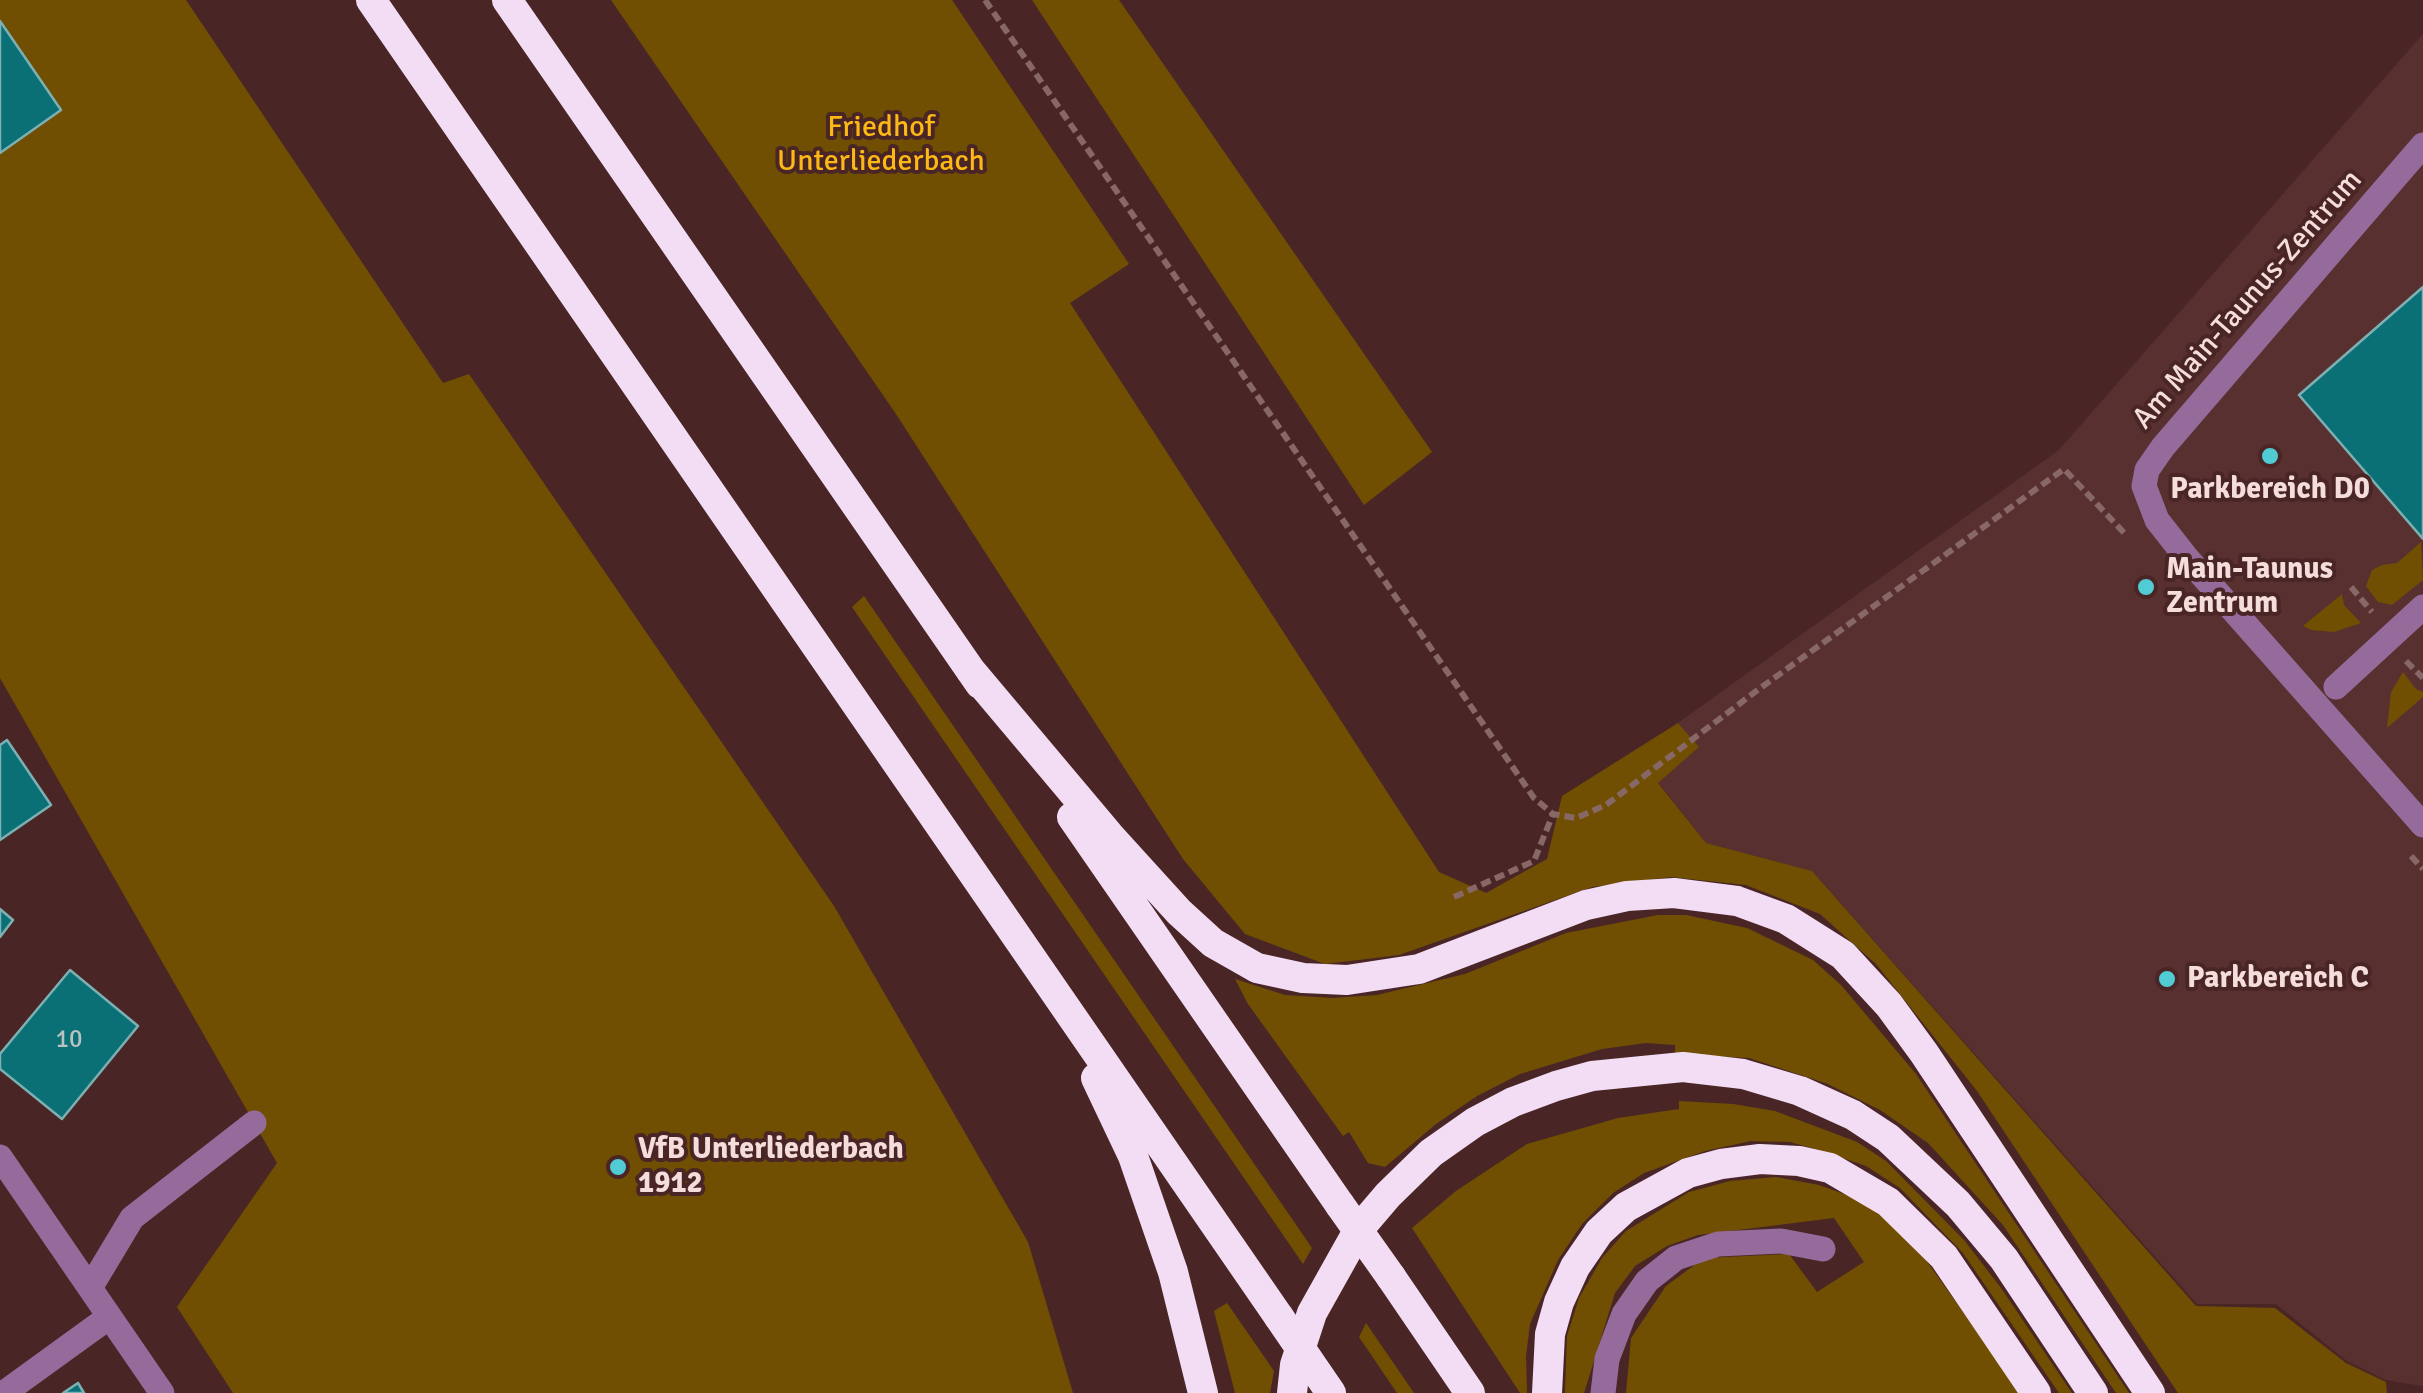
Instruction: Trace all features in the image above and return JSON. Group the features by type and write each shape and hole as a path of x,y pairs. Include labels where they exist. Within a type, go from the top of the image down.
{"highway":[{"path":"371,0 1332,1393"},
{"path":"507,0 1470,1393"},
{"path":"970,671 1180,912 1213,943 1258,968 1303,978 1348,980 1419,969 1586,905 1627,896 1674,893 1737,901 1786,919 1843,955 1889,1005 2150,1393"},
{"path":"1056,994 1133,1156 1174,1272 1203,1393"},
{"path":"1292,1393 1295,1365 1312,1313 1359,1229 1431,1154 1474,1122 1556,1086 1592,1076 1682,1068 1743,1074 1800,1090 1854,1115 1888,1138 1958,1204 2004,1259 2093,1393"},
{"path":"1547,1393 1550,1334 1560,1302 1576,1267 1599,1232 1626,1208 1688,1173 1760,1159 1830,1168 1888,1202 1944,1257 2036,1393"}],"street":[{"name":"Am Main-Taunus-Zentrum","path":"2423,145 2163,447 2147,470 2144,486 2157,520 2186,557 2423,825"},
{"path":"2336,688 2423,607"},
{"path":"90,1288 132,1218 254,1122"},
{"path":"0,1157 162,1393"},
{"path":"1603,1393 1606,1359 1624,1314 1647,1281 1676,1258 1718,1244 1781,1241 1823,1249"},
{"path":"4,1393 110,1317"}],"path":[{"path":"985,0 1534,798 1553,814 1576,818 1606,805 2064,470 2093,500"},
{"path":"1454,897 1534,860 1553,814"}],"shaded area":[{"name":"Main-Taunus Zentrum","path":"2423,34 2423,1386 2386,1380 2347,1361 2276,1304 2197,1304 1812,871 1706,843 1658,782 1699,747 1678,723 2059,450"}],"green space":[{"path":"0,0 186,0 443,383 469,374 834,906 1028,1242 1073,1393 233,1393 177,1307 277,1163 0,678"},
{"name":"Friedhof Unterliederbach","path":"611,0 952,0 1129,264 1070,303 1439,872 1486,893 1547,859 1562,796 1678,723 1699,747 1658,783 1706,843 1812,871 2196,1306 2275,1308 2346,1363 2386,1382 2387,1393 2178,1393 1977,1091 1876,964 1820,914 1746,885 1671,877 1592,887 1399,955 1325,964 1245,934 1183,859 896,414"},
{"path":"1032,0 1119,0 1432,452 1364,505"},
{"path":"2421,542 2423,580 2392,605 2378,602 2366,586 2372,570 2397,563"},
{"path":"2342,594 2344,605 2361,623 2334,632 2303,626"},
{"path":"864,596 1312,1248 1303,1264 852,607"},
{"path":"2403,672 2423,692 2423,697 2387,728 2391,692"},
{"path":"1658,915 1686,915 1747,928 1813,960 1841,985 1916,1074 2129,1393 2116,1393 2003,1225 1928,1143 1880,1110 1828,1084 1749,1058 1675,1054 1675,1045 1646,1043 1602,1049 1520,1074 1477,1096 1385,1167 1368,1163 1349,1132 1343,1136 1248,1004 1235,979 1285,995 1377,995 1465,974 1566,933"},
{"path":"1679,1101 1775,1111 1857,1142 1886,1161 1964,1240 2072,1393 2059,1393 1963,1253 1900,1188 1866,1166 1822,1151 1790,1142 1751,1141 1705,1151 1644,1173 1613,1193 1582,1224 1558,1260 1530,1324 1527,1393 1520,1393 1412,1228 1456,1191 1527,1144 1618,1118 1679,1109"},
{"path":"1776,1177 1819,1185 1852,1197 1884,1216 1923,1256 2021,1393 1626,1393 1631,1338 1666,1286 1704,1258 1789,1254 1817,1292 1864,1262 1834,1218 1698,1235 1667,1246 1635,1266 1615,1293 1584,1393 1565,1393 1567,1336 1579,1298 1602,1258 1626,1231 1689,1192 1730,1181"},
{"path":"1227,1303 1274,1371 1270,1393 1235,1393 1214,1311"},
{"path":"1366,1323 1414,1393 1397,1393 1359,1337"}],"building":[{"path":"0,21 61,110 0,153"},
{"path":"2423,287 2423,539 2299,395"},
{"path":"7,740 51,805 0,840 0,745"},
{"path":"0,909 13,920 0,937"},
{"path":"70,970 138,1026 62,1119 0,1069 0,1054"},
{"path":"78,1383 84,1393 63,1393"}],"place":[{"name":"Parkbereich D0","path":"2270,456"},
{"name":"Main-Taunus Zentrum","path":"2146,587"},
{"name":"Parkbereich C","path":"2167,979"},
{"name":"VfB Unterliederbach 1912","path":"618,1167"}]}
